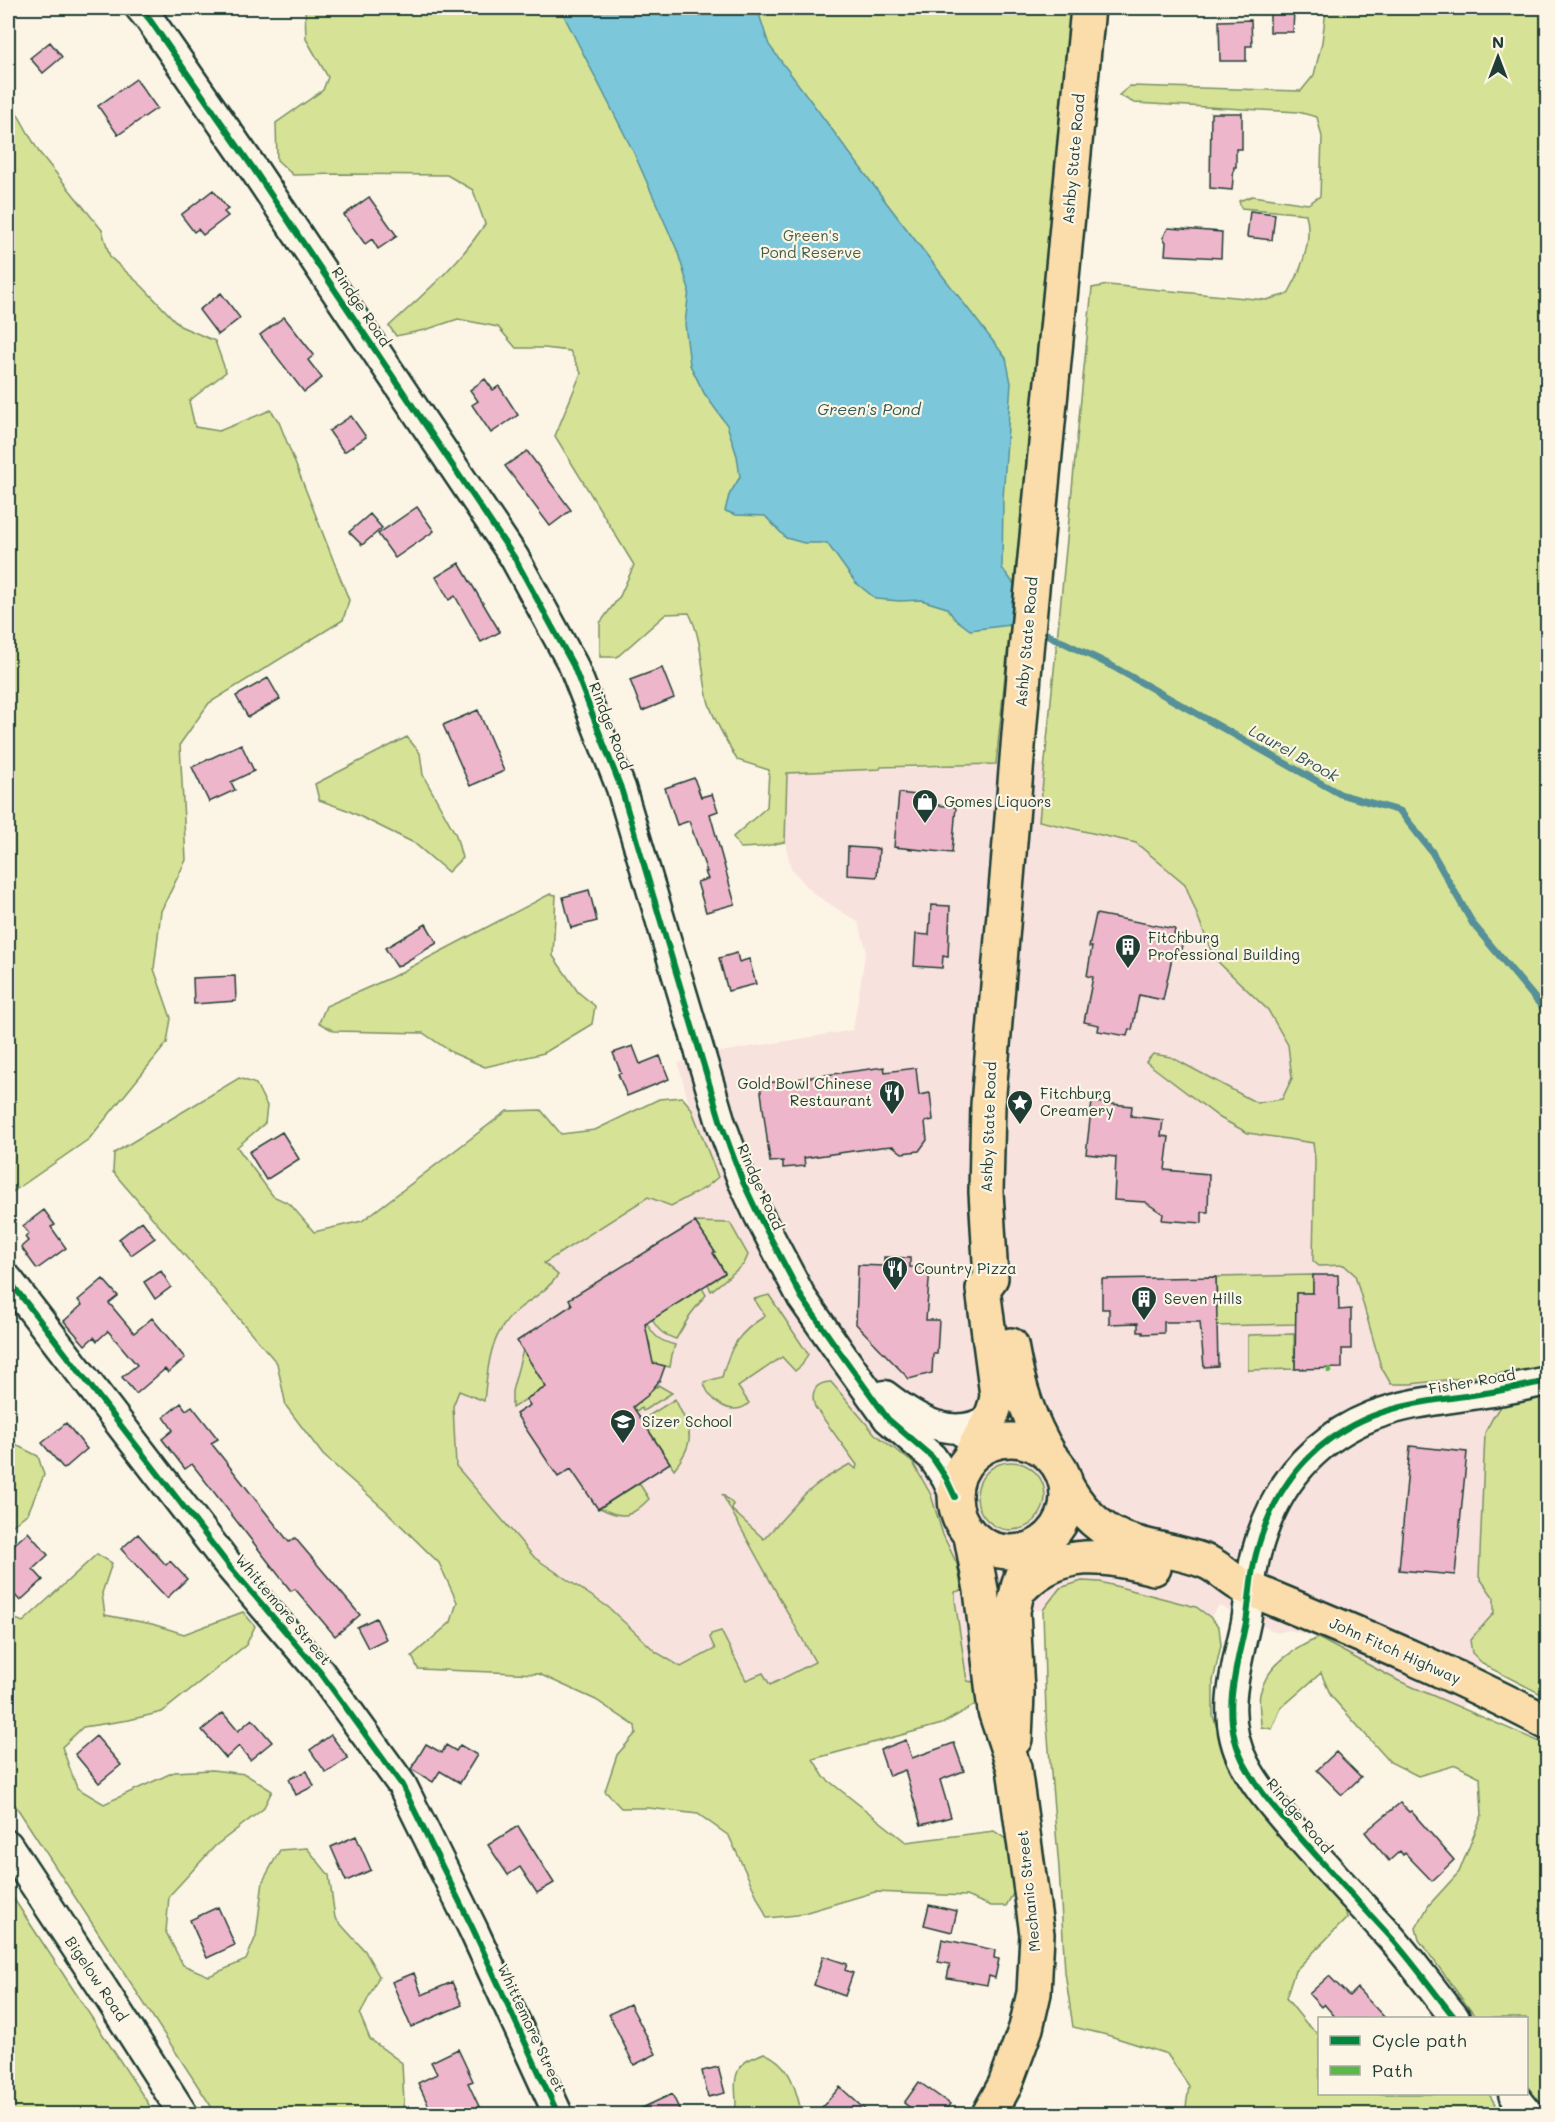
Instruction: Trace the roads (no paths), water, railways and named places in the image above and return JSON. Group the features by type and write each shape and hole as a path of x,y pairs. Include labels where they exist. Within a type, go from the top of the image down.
{"main road":[{"name":"Ashby State Road","path":"977,1435 996,1404 997,1395 983,1289 991,1278 986,1192 988,1105 1026,651 1088,8"},
{"name":"Ashby State Road","path":"991,1278 1003,1286 1011,1349 1021,1393 1034,1427 1051,1457"},
{"path":"977,1435 1032,1444 1051,1457 1063,1475 1066,1485 1066,1508 1063,1518 1033,1548 989,1548 971,1536 959,1518 955,1497 958,1477 977,1435"},
{"name":"John Fitch Highway","path":"1066,1485 1075,1502 1086,1514 1108,1531 1122,1538 1210,1564 1245,1586 1500,1698 1548,1723"},
{"name":"Mechanic Street","path":"971,1536 981,1590 996,1711 1014,1768 1035,1923 1034,1993 1026,2028 1005,2085 989,2115"},
{"name":"John Fitch Highway","path":"1033,1548 1129,1562 1202,1582 1245,1586"},
{"name":"Mechanic Street","path":"1014,1768 1017,1693 1012,1624 1015,1597 1033,1548"},
{"name":"John Fitch Highway","path":"1015,1597 1031,1578 1050,1565 1076,1558 1099,1557"}],"street":[{"name":"Rindge Road","path":"140,8 255,171 514,557 573,665 621,788 721,1123 742,1180 785,1269 802,1298 878,1407 888,1419 932,1457 955,1497"},
{"name":"Whittemore Street","path":"8,1279 230,1567 320,1672 402,1785 558,2115"},
{"name":"Rindge Road","path":"857,1374 915,1416 977,1435"},
{"name":"Fisher Road","path":"1245,1586 1277,1499 1293,1474 1328,1439 1373,1416 1403,1408 1548,1381"},
{"name":"Rindge Road","path":"1245,1586 1246,1618 1230,1698 1234,1737 1243,1762 1260,1790 1333,1876 1388,1934 1453,2017"},
{"name":"Bigelow Road","path":"8,1845 183,2115"},
{"path":"1514,2095 1529,2115"}],"water":[{"name":"Green's Pond","path":"560,8 757,8 769,45 1006,358 1011,383 1003,499 1002,568 1014,584 1010,625 970,630 954,618 947,608 921,600 876,599 855,582 827,543 804,543 786,538 765,516 736,515 725,511 729,495 740,477 737,456 727,425 704,393 690,365 685,324 689,289 677,250 633,151"}],"waterway":[{"name":"Laurel Brook","path":"1038,630 1110,665 1340,794 1400,811 1432,852 1473,924 1548,1014"}],"place":[{"name":"Gomes Liquors","path":"925,825"},
{"name":"Fitchburg Professional Building","path":"1128,970"},
{"name":"Gold Bowl Chinese Restaurant","path":"892,1116"},
{"name":"Fitchburg Creamery","path":"1020,1126"},
{"name":"Country Pizza","path":"895,1292"},
{"name":"Seven Hills","path":"1144,1322"},
{"name":"Sizer School","path":"623,1445"}],"park label":[{"name":"Green's Pond Reserve","path":"811,244"}]}
